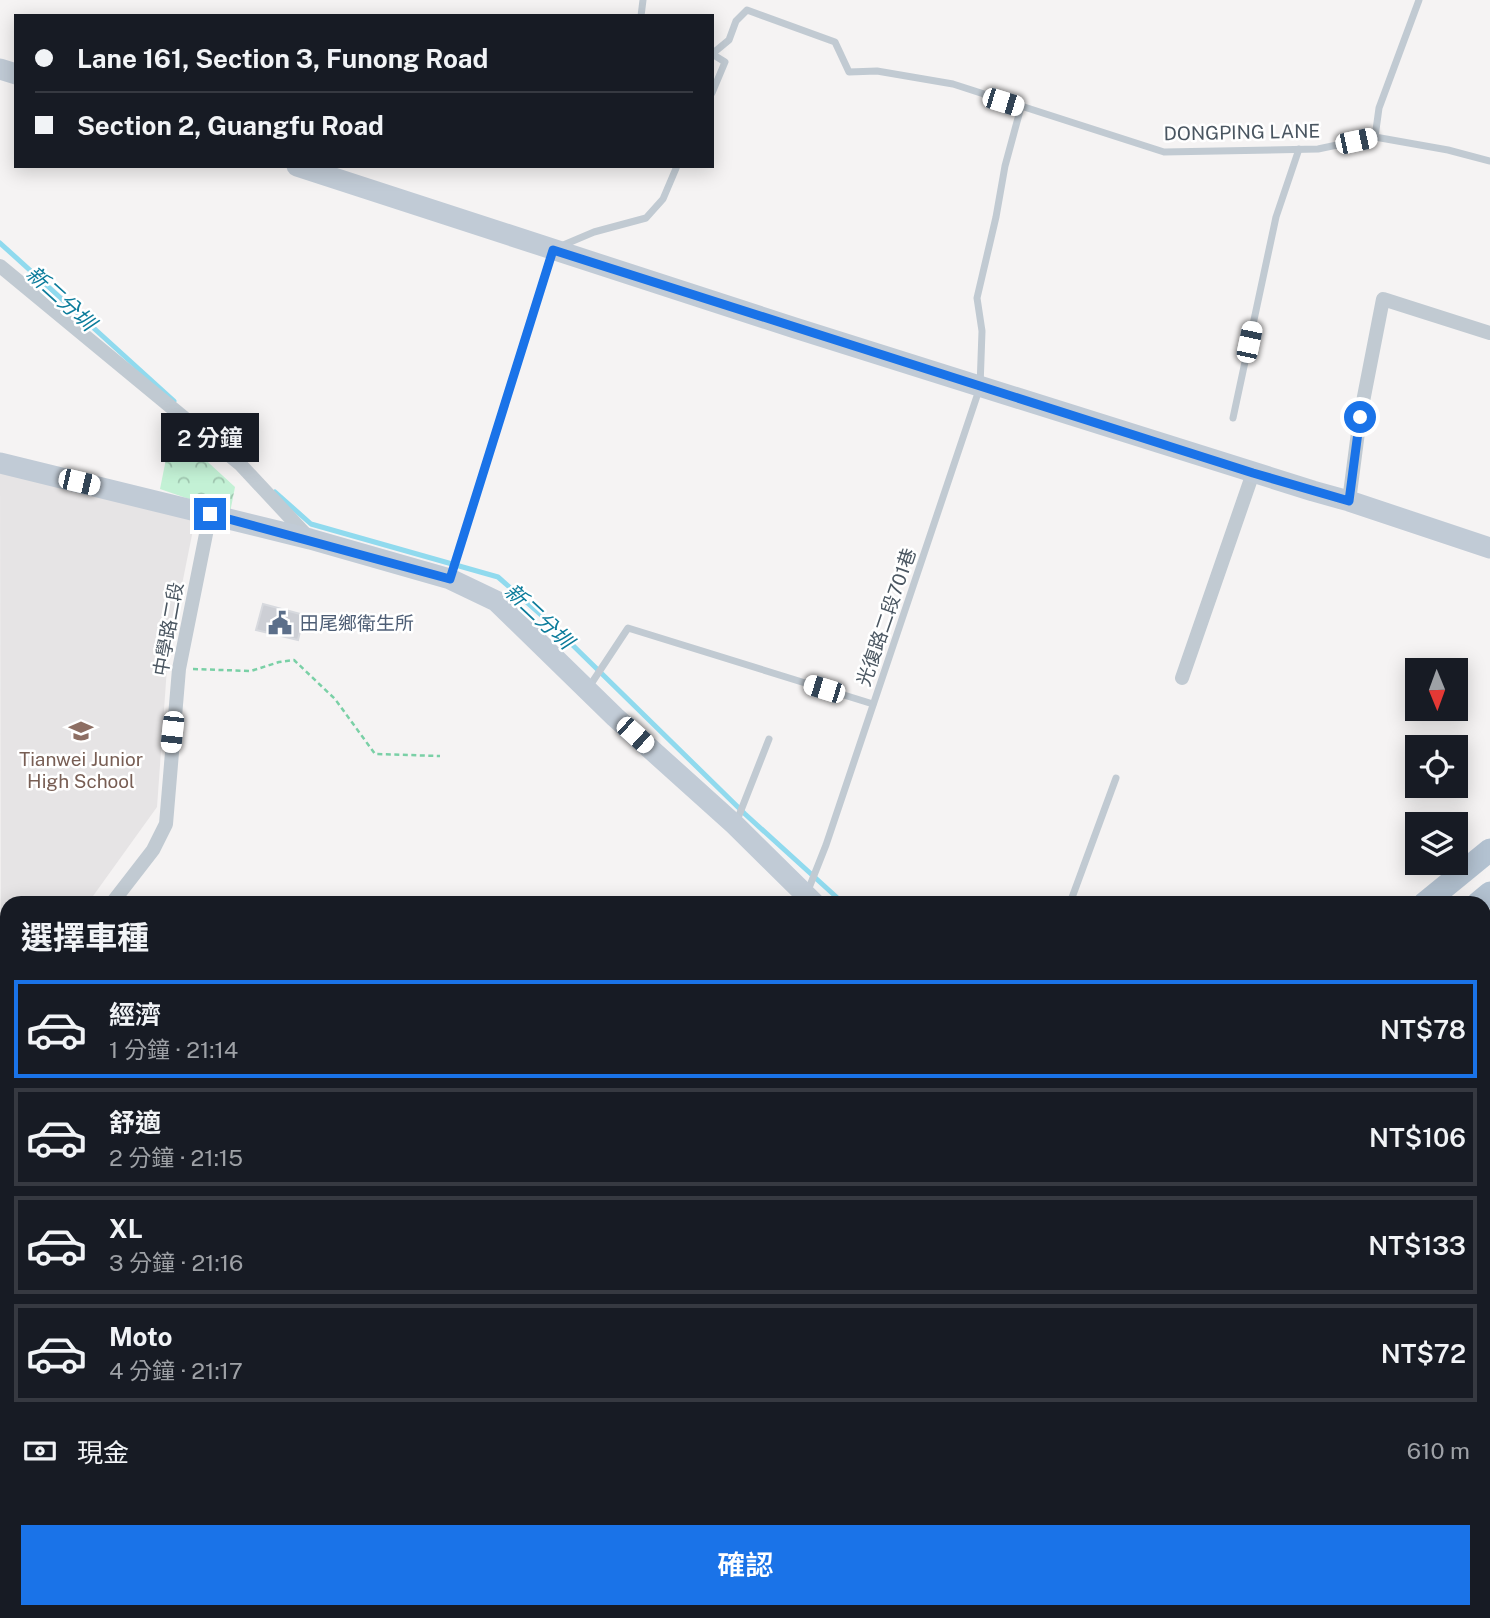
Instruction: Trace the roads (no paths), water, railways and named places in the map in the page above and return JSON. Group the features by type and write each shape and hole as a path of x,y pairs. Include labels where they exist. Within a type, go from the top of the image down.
{"main road":[{"path":"1434,896 1490,850"}],"street":[{"path":"303,168 980,387 1349,501 1490,548"},
{"path":"0,265 240,464 310,539"},
{"path":"1349,501 1360,417 1383,299 1490,333"},
{"path":"0,463 310,539 450,579 496,601 587,690 736,825 806,896"},
{"path":"1182,678 1253,473"},
{"name":"中學路二段","path":"117,896 153,850 166,824 179,669 210,514"}],"lane":[{"path":"1375,137 1379,108 1419,0"},
{"name":"DONGPING LANE","path":"714,52 729,40 736,21 747,10 835,42 849,72 877,71 953,83 1164,152 1318,149 1375,137 1448,150 1490,161"},
{"path":"714,55 725,62 714,88"},
{"name":"光復路二段701巷","path":"811,896 980,387 982,331 977,298 996,217 1004,166 1021,107"},
{"path":"1233,418 1276,217 1299,149"},
{"path":"450,579 553,250 594,232 646,218 663,198 676,168"},
{"path":"587,690 628,628 873,704"},
{"path":"736,825 769,739"},
{"path":"1073,896 1116,778"}],"waterway":[{"name":"新二分圳","path":"0,243 174,401"},
{"name":"新二分圳","path":"275,492 311,524 498,577 547,620 745,814 835,896"}],"place":[{"name":"田尾鄉衛生所","path":"280,623"},
{"name":"Tianwei Junior High School","path":"81,731"}]}
